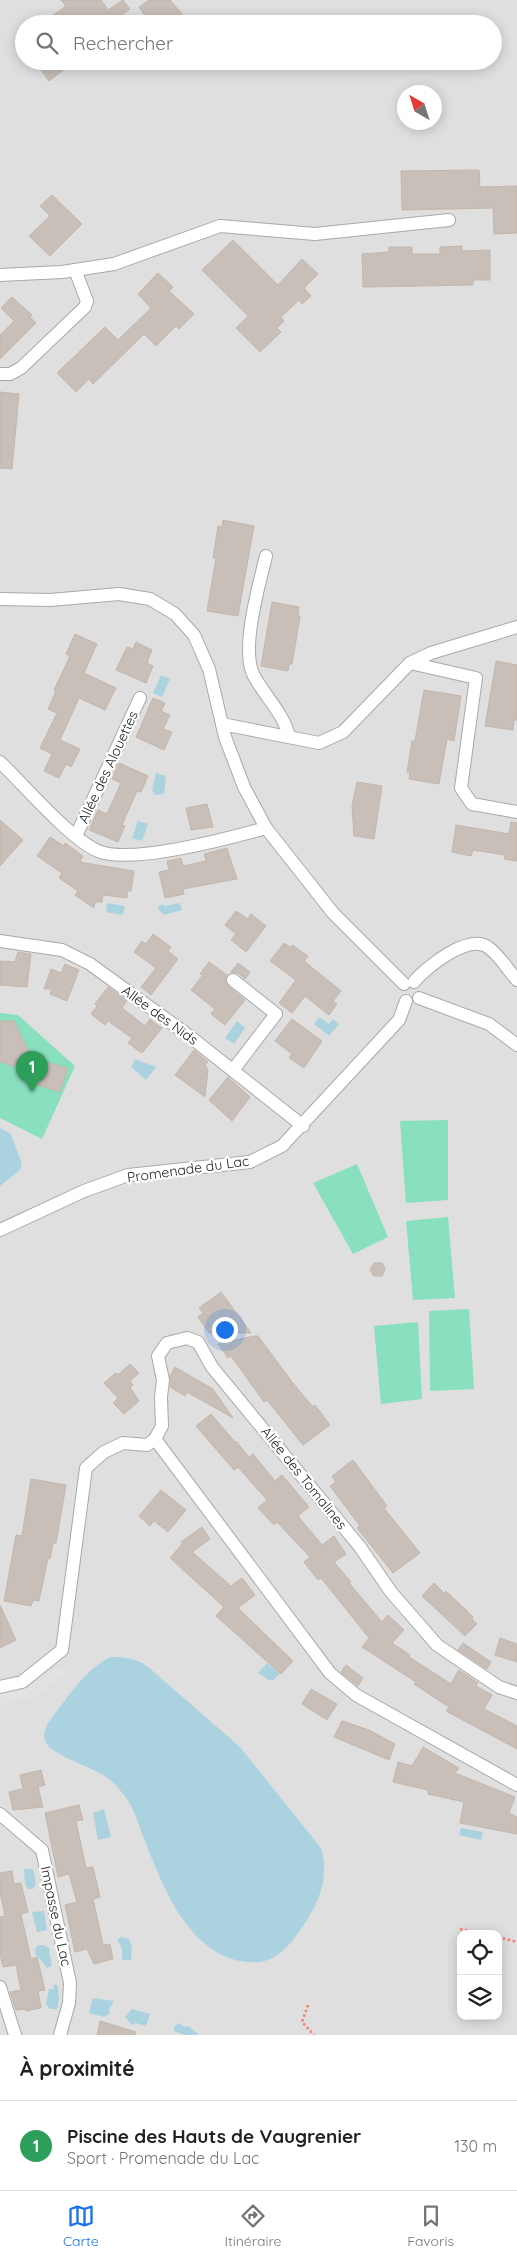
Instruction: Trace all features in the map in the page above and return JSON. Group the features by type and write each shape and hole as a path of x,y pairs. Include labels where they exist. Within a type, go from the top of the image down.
{"street":[{"path":"0,275 75,270 114,264 220,226 315,234 449,220"},
{"path":"0,374 10,374 21,368 85,307 87,301 75,270"},
{"path":"266,556 248,655 253,673 286,724 289,738"},
{"path":"0,599 50,600 119,594 150,599 175,614 194,635 209,669 222,724 244,787 266,828 333,913 409,983"},
{"path":"222,724 319,743 343,732 410,663 431,653 517,627"},
{"path":"410,663 476,678 460,788 472,804 517,812"},
{"name":"Allée des Alouettes","path":"76,836 140,698"},
{"path":"0,762 76,836 99,851 122,856 138,855 266,828"},
{"name":"Allée des Nids","path":"0,941 62,950 90,964 233,1070 303,1126"},
{"path":"517,980 489,947 478,942 462,946 426,968 400,993 413,1000 489,1024 517,1045"},
{"path":"233,980 276,1014 233,1070"},
{"name":"Promenade du Lac","path":"0,1230 84,1191 128,1175 250,1162 282,1146 303,1126 399,1020 413,1000"},
{"name":"Allée des Tomalines","path":"155,1439 162,1426 160,1397 163,1380 158,1356 167,1343 187,1338 198,1342 212,1367 355,1540 391,1592 437,1645 499,1688 517,1693"},
{"path":"0,1688 22,1682 62,1650 86,1468 104,1452 122,1443 146,1445 155,1439 330,1673 356,1695 517,1786"},
{"name":"Impasse du Lac","path":"0,1814 42,1850 70,1983 69,2003 60,2035"},
{"path":"0,1987 15,2035"}],"path":[{"path":"460,1929 465,1930"},
{"path":"502,1938 517,1942"},
{"path":"308,2005 302,2022 314,2035"}],"shaded area":[{"path":"0,0 517,0 517,2035 0,2035"},
{"path":"57,1667 67,1672 38,1696 0,1705 0,1694 31,1687"}],"green space":[{"path":"0,1013 18,1015 75,1066 42,1139 0,1118"},
{"path":"448,1120 448,1200 406,1203 400,1121"},
{"path":"357,1164 388,1237 353,1254 313,1183"},
{"path":"448,1217 455,1298 413,1300 406,1221"},
{"path":"469,1309 474,1389 430,1391 429,1311"},
{"path":"418,1322 422,1399 381,1404 374,1326"}],"water":[{"path":"161,675 170,679 162,697 153,693"},
{"path":"156,773 166,776 164,794 155,795 152,790"},
{"path":"138,821 148,824 142,841 132,838"},
{"path":"107,903 125,906 123,915 106,912"},
{"path":"180,903 182,910 164,915 157,908 162,904 165,906"},
{"path":"319,1017 329,1024 333,1019 339,1024 329,1036 314,1024"},
{"path":"237,1021 245,1028 234,1044 225,1038"},
{"path":"135,1059 156,1067 146,1080 131,1067"},
{"path":"0,1128 10,1133 22,1163 20,1170 0,1186"},
{"path":"110,1657 129,1658 147,1666 240,1747 321,1848 324,1869 323,1879 314,1908 298,1934 287,1947 266,1961 247,1962 227,1957 209,1947 194,1933 170,1898 125,1796 106,1777 63,1756 45,1741 44,1736 48,1723 71,1692 88,1673"},
{"path":"267,1663 280,1674 273,1680 268,1680 258,1673"},
{"path":"104,1809 111,1837 98,1840 93,1813"},
{"path":"461,1828 483,1832 481,1840 459,1835"},
{"path":"24,1869 33,1869 36,1883 33,1889 28,1889 25,1884"},
{"path":"44,1911 47,1930 37,1932 32,1912"},
{"path":"122,1937 129,1939 132,1947 131,1960 122,1960 122,1949 117,1939"},
{"path":"39,1945 49,1948 52,1966 47,1968 36,1955 35,1948"},
{"path":"53,1985 58,1985 59,2000 57,2009 50,2009 46,2004 49,1989 54,1989"},
{"path":"93,1998 114,2001 109,2010 110,2013 104,2017 89,2013"},
{"path":"132,2009 150,2014 146,2026 136,2023 132,2025 125,2017"},
{"path":"179,2023 185,2027 188,2026 197,2035 185,2035 174,2031 174,2027"}],"building":[{"path":"61,0 101,0 108,10 123,0 130,9 122,15 54,15 66,6"},
{"path":"149,0 170,0 182,14 145,15 139,7"},
{"path":"41,70 63,70 49,81"},
{"path":"479,170 480,187 517,186 517,233 494,234 493,208 402,210 401,171"},
{"path":"52,195 82,224 50,256 29,236 50,216 40,206"},
{"path":"233,240 278,285 302,259 318,274 304,288 311,296 302,304 299,300 281,317 284,321 277,328 281,332 260,352 236,328 248,316 202,270"},
{"path":"462,246 462,251 490,250 490,280 473,280 473,285 363,287 362,254 389,252 389,247 412,247 412,254 440,254 440,247"},
{"path":"158,273 173,287 169,291 194,314 179,329 176,326 156,346 144,334 93,384 89,379 76,392 57,373 105,327 118,340 151,308 138,294"},
{"path":"12,297 32,315 30,317 36,323 0,359 0,335 14,321 1,308"},
{"path":"0,392 19,394 12,469 0,468"},
{"path":"223,520 254,526 238,616 207,611 216,558 213,558 218,526 222,527"},
{"path":"272,602 299,607 298,616 300,617 292,664 289,664 288,671 261,666"},
{"path":"75,634 97,644 84,673 116,688 105,710 79,698 60,740 80,749 71,767 66,764 59,778 44,771 52,754 40,748 57,713 48,709 56,691 54,690 70,656 66,654"},
{"path":"136,642 152,650 147,663 153,666 146,683 116,670 127,647 133,649"},
{"path":"496,661 517,665 517,720 514,720 513,730 485,726"},
{"path":"424,690 461,696 454,741 447,739 439,784 409,779 410,772 407,772 412,741 415,741"},
{"path":"153,698 165,703 161,711 170,715 163,729 172,732 164,750 136,737"},
{"path":"119,763 148,776 141,792 137,791 122,825 125,826 118,842 89,830 98,810 107,814 121,783 112,779"},
{"path":"357,782 382,786 374,839 354,836 352,806"},
{"path":"207,804 213,827 191,830 186,808"},
{"path":"0,820 23,840 0,866"},
{"path":"511,822 517,823 517,861 504,859 505,855 473,850 471,856 452,852 456,825 509,834"},
{"path":"50,837 64,846 65,843 83,856 80,862 134,871 131,891 127,891 127,898 103,895 102,902 95,902 94,908 75,895 78,891 59,878 62,873 37,856"},
{"path":"227,848 237,879 183,889 184,894 165,898 159,872 169,870 167,861 181,858 183,866 206,861 204,854"},
{"path":"236,911 248,919 251,914 266,926 246,952 231,940 236,934 225,925"},
{"path":"153,934 171,947 168,951 178,959 151,995 141,987 156,968 134,952 142,941 146,944"},
{"path":"284,943 290,947 292,945 308,956 304,961 341,991 333,1001 337,1004 329,1015 305,996 292,1013 279,1003 296,980 270,961"},
{"path":"18,952 31,954 27,987 0,985 0,961 15,962"},
{"path":"209,962 227,975 225,979 228,986 245,1000 225,1025 211,1014 215,1009 191,990 203,975 200,974"},
{"path":"238,963 250,972 245,979 238,973 231,972"},
{"path":"65,964 79,970 67,1001 50,994 52,989 44,989 51,969 61,973"},
{"path":"108,987 127,1001 122,1008 145,1026 150,1019 162,1028 142,1053 128,1043 132,1038 108,1021 105,1025 91,1014 97,1006 95,1004"},
{"path":"292,1019 322,1041 304,1068 289,1058 292,1054 275,1041"},
{"path":"0,1021 14,1021 28,1050 45,1056 41,1067 46,1062 68,1068 60,1092 28,1082 32,1072 0,1062"},
{"path":"194,1050 208,1062 205,1065 208,1070 205,1097 175,1075"},
{"path":"228,1077 250,1097 232,1121 209,1100"},
{"path":"374,1263 382,1263 385,1269 382,1276 374,1276 370,1270"},
{"path":"221,1292 251,1333 209,1333 198,1317 203,1313 199,1308"},
{"path":"258,1336 292,1382 313,1407 315,1405 330,1425 303,1445 267,1400 264,1402 231,1356 228,1358 218,1344"},
{"path":"130,1364 139,1373 130,1381 133,1385 130,1387 139,1401 124,1414 113,1403 118,1398 104,1383 116,1373 118,1375"},
{"path":"175,1367 213,1389 233,1418 187,1392 185,1396 170,1387 170,1376"},
{"path":"211,1414 249,1457 253,1454 275,1481 282,1475 309,1507 298,1516 322,1545 334,1536 346,1554 334,1562 351,1582 349,1583 382,1622 388,1615 404,1630 392,1643 410,1655 409,1657 451,1684 459,1670 478,1683 476,1686 492,1695 484,1709 517,1726 517,1749 446,1711 449,1707 414,1684 416,1682 362,1647 369,1638 321,1578 318,1580 304,1562 310,1557 277,1522 274,1525 258,1508 267,1500 238,1467 234,1470 196,1426"},
{"path":"353,1460 387,1506 384,1508 420,1553 393,1573 357,1528 360,1526 330,1486 336,1482 332,1476"},
{"path":"31,1479 66,1485 56,1543 53,1543 50,1559 48,1558 39,1601 33,1600 31,1606 4,1601 16,1535 22,1536"},
{"path":"161,1490 186,1510 168,1532 154,1521 150,1526 139,1516"},
{"path":"202,1527 210,1539 192,1552 231,1586 242,1578 255,1595 238,1608 293,1661 281,1674 216,1616 224,1607 170,1558 183,1543 181,1542"},
{"path":"434,1583 444,1593 446,1591 473,1617 472,1619 477,1624 465,1636 422,1596"},
{"path":"0,1605 16,1640 0,1648"},
{"path":"500,1638 517,1644 517,1662 495,1655"},
{"path":"463,1643 491,1662 487,1669 458,1650"},
{"path":"346,1665 363,1678 358,1686 341,1672"},
{"path":"311,1689 337,1704 327,1720 302,1704"},
{"path":"342,1721 369,1730 395,1744 389,1760 334,1737"},
{"path":"423,1747 459,1768 455,1773 515,1797 509,1813 517,1817 517,1834 460,1823 464,1802 428,1794 428,1790 393,1782 398,1762 412,1766"},
{"path":"41,1770 45,1785 38,1787 43,1807 13,1810 9,1792 23,1789 20,1775"},
{"path":"79,1805 83,1820 76,1821 86,1868 93,1867 100,1897 93,1899 103,1945 110,1944 113,1959 94,1964 87,1949 75,1952 65,1905 77,1902 69,1874 58,1877 45,1813"},
{"path":"12,1871 14,1884 21,1883 28,1912 21,1914 31,1959 37,1957 45,1990 38,1991 41,2008 26,2011 26,2009 16,2010 10,1992 21,1990 16,1965 3,1967 0,1954 0,1917 5,1916 0,1893 0,1873"},
{"path":"100,2021 136,2032 135,2035 97,2035"}],"place":[{"name":"Piscine des Hauts de Vaugrenier","path":"32,1092"}]}
